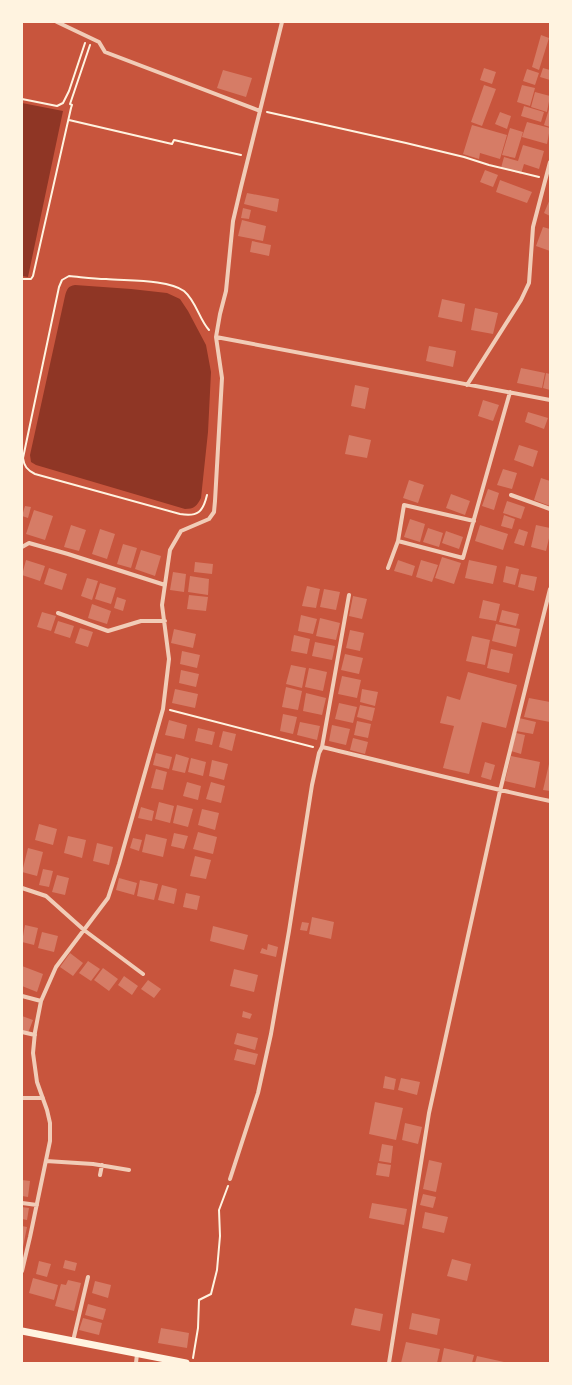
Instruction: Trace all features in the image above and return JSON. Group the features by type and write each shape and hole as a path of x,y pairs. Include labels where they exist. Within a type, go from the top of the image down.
{"main road":[{"path":"22,1332 186,1363"}],"street":[{"path":"57,22 99,42 105,52 260,111"},
{"path":"22,1271 50,1141 50,1123 37,1082 34,1053 35,1035 41,1001 56,967 108,898 120,864 163,708 169,659 162,605 170,550 181,531 209,520 214,512 222,378 216,337 226,291 233,221 282,22"},
{"path":"467,385 521,300 529,283 532,227 550,162"},
{"path":"545,179 550,177"},
{"path":"216,337 550,400"},
{"path":"398,541 463,558 510,392"},
{"path":"511,495 550,509"},
{"path":"388,568 398,541 404,505 474,521"},
{"path":"22,547 29,543 165,585"},
{"path":"389,1363 429,1113 500,791 550,589"},
{"path":"230,1179 258,1093 271,1034 312,785 319,753 322,747 349,595"},
{"path":"58,613 108,631 141,621 165,621"},
{"path":"322,747 430,772 500,791 550,801"},
{"path":"22,888 46,896 84,930 143,974"},
{"path":"22,996 41,1001"},
{"path":"22,1032 35,1035"},
{"path":"22,1098 43,1098"},
{"path":"46,1161 102,1165 129,1170"},
{"path":"100,1175 102,1165"},
{"path":"22,1203 37,1205"},
{"path":"73,1342 88,1278"},
{"path":"136,1363 137,1354"}],"path":[{"path":"22,99 57,106 63,103 90,37"},
{"path":"22,279 31,280 33,276 72,105 70,104 90,37"},
{"path":"260,111 413,144 545,179"},
{"path":"68,120 172,144 174,140 248,157"},
{"path":"216,337 207,327 194,303 186,292 176,286 154,282 69,276 62,280 59,287 23,458 24,464 28,470 35,474 180,514 196,514 202,510 208,490 216,490"},
{"path":"163,708 313,747 322,747"},
{"path":"193,1363 198,1328 199,1300 211,1294 217,1270 219,1210 230,1179"}],"shaded area":[{"path":"22,103 63,111 28,277 22,276"},
{"path":"75,285 167,293 180,299 206,345 211,372 208,432 201,498 197,505 193,508 185,509 36,465 31,462 30,455 66,291 71,286"}],"building":[{"path":"541,35 549,38 539,70 532,67"},
{"path":"484,68 496,72 492,84 480,80"},
{"path":"543,68 550,70 550,80 540,77"},
{"path":"527,69 539,73 535,85 523,81"},
{"path":"223,70 252,78 246,97 217,88"},
{"path":"484,85 496,89 482,126 471,122"},
{"path":"522,85 535,88 530,106 517,102"},
{"path":"535,92 550,96 547,112 531,107"},
{"path":"524,106 544,112 541,122 521,116"},
{"path":"550,106 550,127 544,125"},
{"path":"500,112 511,116 507,129 495,124"},
{"path":"527,122 550,128 547,144 522,137"},
{"path":"472,125 507,135 500,159 480,153 479,159 463,154"},
{"path":"510,128 523,132 515,158 502,155"},
{"path":"523,145 544,151 539,169 524,164 521,174 501,168 504,157 518,161"},
{"path":"485,170 498,175 493,187 480,182"},
{"path":"500,180 532,192 527,203 496,192"},
{"path":"247,193 279,199 277,212 244,204"},
{"path":"550,199 550,216 544,213"},
{"path":"243,208 251,210 249,219 241,218"},
{"path":"242,220 266,226 263,241 238,236"},
{"path":"543,227 550,229 550,251 536,246"},
{"path":"252,241 271,245 269,256 250,252"},
{"path":"442,299 465,304 462,322 438,317"},
{"path":"475,308 498,313 493,334 471,330"},
{"path":"429,346 456,351 453,367 426,361"},
{"path":"521,368 545,373 542,388 517,383"},
{"path":"546,373 550,374 550,390 543,388"},
{"path":"355,385 369,388 365,409 351,406"},
{"path":"483,400 499,405 493,421 478,416"},
{"path":"528,412 548,418 544,429 525,422"},
{"path":"349,435 371,440 367,458 345,454"},
{"path":"519,445 538,451 533,467 514,460"},
{"path":"503,469 517,473 512,489 497,485"},
{"path":"541,478 550,481 550,506 534,500"},
{"path":"409,480 424,485 418,503 403,498"},
{"path":"488,489 499,493 494,510 482,506"},
{"path":"451,494 470,501 465,515 446,508"},
{"path":"507,501 525,507 521,519 503,513"},
{"path":"25,506 31,507 28,518 22,516"},
{"path":"34,510 53,516 45,540 26,534"},
{"path":"504,515 515,519 512,529 501,526"},
{"path":"410,519 425,524 420,542 404,537"},
{"path":"71,525 86,530 79,551 64,547"},
{"path":"480,525 508,534 503,550 475,541"},
{"path":"536,525 550,528 546,551 531,547"},
{"path":"428,528 443,533 439,547 423,542"},
{"path":"100,529 115,534 107,559 92,554"},
{"path":"519,529 528,532 524,546 514,543"},
{"path":"446,531 463,537 459,549 442,543"},
{"path":"123,544 137,548 131,568 117,564"},
{"path":"141,550 161,556 155,576 135,569"},
{"path":"442,557 461,563 454,584 435,578"},
{"path":"26,560 45,566 40,581 22,575"},
{"path":"398,560 415,566 412,576 394,571"},
{"path":"421,560 438,565 432,582 416,577"},
{"path":"469,560 497,566 493,584 465,578"},
{"path":"195,562 213,564 212,574 194,572"},
{"path":"506,566 519,569 515,585 503,582"},
{"path":"49,568 67,574 62,590 44,584"},
{"path":"173,572 186,574 184,592 170,590"},
{"path":"521,574 537,577 534,591 518,587"},
{"path":"190,576 209,579 208,595 188,592"},
{"path":"87,578 98,581 92,600 81,596"},
{"path":"100,583 116,588 111,604 95,599"},
{"path":"307,586 320,589 316,608 302,606"},
{"path":"324,589 340,592 336,610 320,607"},
{"path":"189,595 208,597 206,611 187,609"},
{"path":"353,596 367,599 362,619 349,616"},
{"path":"117,597 126,600 123,611 114,608"},
{"path":"483,600 500,604 496,621 479,618"},
{"path":"92,604 111,611 107,624 88,618"},
{"path":"502,610 519,614 516,626 499,622"},
{"path":"42,612 56,616 51,631 37,627"},
{"path":"301,615 317,619 313,634 298,631"},
{"path":"320,618 340,623 336,640 316,636"},
{"path":"58,621 74,626 70,638 54,633"},
{"path":"496,624 520,629 516,647 492,641"},
{"path":"80,628 93,632 88,647 75,643"},
{"path":"174,629 196,634 193,648 171,643"},
{"path":"350,630 364,633 360,651 346,648"},
{"path":"294,635 310,639 307,654 291,651"},
{"path":"472,636 490,640 485,665 466,661"},
{"path":"315,642 335,646 332,660 312,656"},
{"path":"491,649 513,654 509,673 487,668"},
{"path":"182,651 200,655 197,668 180,664"},
{"path":"345,654 363,658 359,674 341,670"},
{"path":"291,665 306,668 302,688 286,684"},
{"path":"309,668 327,672 323,691 305,687"},
{"path":"181,670 199,674 196,687 179,683"},
{"path":"468,672 517,685 506,728 482,722 469,774 443,768 454,726 440,723 447,696 460,700"},
{"path":"342,676 361,680 357,698 338,694"},
{"path":"286,687 302,691 298,710 282,707"},
{"path":"175,689 198,694 195,708 172,703"},
{"path":"362,689 378,692 375,706 360,702"},
{"path":"306,693 326,698 322,715 303,711"},
{"path":"529,698 550,702 550,722 524,717"},
{"path":"339,703 357,707 353,723 335,719"},
{"path":"360,705 375,708 372,721 357,717"},
{"path":"283,714 297,717 293,734 280,731"},
{"path":"519,718 536,722 533,734 516,731"},
{"path":"169,720 187,725 184,739 165,735"},
{"path":"357,721 371,724 368,738 354,735"},
{"path":"300,722 320,726 317,740 297,735"},
{"path":"332,725 350,729 346,745 329,741"},
{"path":"198,728 215,732 212,745 195,741"},
{"path":"223,731 236,734 232,751 219,747"},
{"path":"516,733 525,735 521,754 511,751"},
{"path":"353,738 368,742 365,754 350,750"},
{"path":"156,753 172,757 169,769 153,765"},
{"path":"176,754 189,758 185,773 172,770"},
{"path":"511,756 540,762 535,788 505,781"},
{"path":"191,758 206,762 203,776 188,772"},
{"path":"212,760 228,764 224,780 209,776"},
{"path":"485,762 495,765 491,780 481,777"},
{"path":"550,764 550,791 543,790"},
{"path":"156,769 167,772 163,790 151,788"},
{"path":"187,782 201,786 198,800 183,796"},
{"path":"211,782 225,786 221,803 206,799"},
{"path":"159,802 174,806 170,823 155,819"},
{"path":"177,805 193,809 188,827 173,823"},
{"path":"141,807 154,811 152,821 138,818"},
{"path":"202,809 219,813 215,830 198,825"},
{"path":"39,824 57,829 53,845 35,840"},
{"path":"198,832 217,837 213,854 193,849"},
{"path":"174,833 188,836 184,849 171,846"},
{"path":"146,834 167,839 163,857 142,852"},
{"path":"68,836 86,840 82,858 64,853"},
{"path":"133,838 142,840 139,851 130,848"},
{"path":"97,843 113,847 109,865 93,861"},
{"path":"28,848 43,852 37,876 22,872"},
{"path":"195,856 211,860 206,879 190,876"},
{"path":"43,869 53,871 49,887 39,885"},
{"path":"57,875 69,878 65,895 52,892"},
{"path":"119,878 137,883 134,895 116,890"},
{"path":"140,880 158,884 154,900 137,896"},
{"path":"162,885 177,889 174,904 158,900"},
{"path":"186,893 200,896 197,910 183,907"},
{"path":"312,917 334,922 331,939 309,934"},
{"path":"302,922 309,923 307,931 300,930"},
{"path":"25,925 38,928 34,945 22,942"},
{"path":"213,926 248,935 244,950 210,941"},
{"path":"42,932 58,936 54,952 38,948"},
{"path":"268,944 278,947 276,957 260,953 262,948 267,950"},
{"path":"70,953 83,963 73,976 60,967"},
{"path":"88,961 100,969 91,981 79,973"},
{"path":"22,966 43,974 37,992 22,986"},
{"path":"103,968 118,979 109,991 94,980"},
{"path":"234,969 258,975 254,992 230,986"},
{"path":"124,976 138,986 132,995 118,985"},
{"path":"148,980 161,989 154,998 141,989"},
{"path":"243,1011 252,1014 250,1019 242,1017"},
{"path":"22,1016 33,1020 28,1033 22,1031"},
{"path":"237,1033 258,1038 255,1050 234,1044"},
{"path":"237,1049 258,1054 255,1065 234,1060"},
{"path":"385,1076 396,1079 394,1090 383,1088"},
{"path":"401,1078 420,1082 417,1095 398,1090"},
{"path":"375,1102 403,1108 396,1140 369,1134"},
{"path":"405,1123 422,1127 418,1144 402,1140"},
{"path":"382,1144 393,1146 391,1163 379,1161"},
{"path":"429,1160 442,1163 436,1192 423,1189"},
{"path":"378,1163 391,1165 389,1177 376,1175"},
{"path":"22,1180 30,1181 28,1197 22,1196"},
{"path":"423,1194 436,1197 433,1208 420,1205"},
{"path":"372,1203 407,1209 404,1225 369,1218"},
{"path":"22,1207 29,1208 27,1220 22,1219"},
{"path":"425,1212 448,1217 444,1233 422,1228"},
{"path":"22,1226 27,1227 23,1247 22,1247"},
{"path":"452,1259 471,1264 467,1281 447,1276"},
{"path":"65,1260 77,1263 75,1271 63,1268"},
{"path":"39,1261 51,1264 47,1277 36,1274"},
{"path":"33,1278 58,1285 54,1300 29,1293"},
{"path":"68,1280 81,1283 74,1311 55,1306 61,1284 66,1285"},
{"path":"95,1281 111,1285 108,1298 92,1293"},
{"path":"88,1304 106,1309 103,1320 85,1315"},
{"path":"355,1308 383,1314 380,1331 351,1325"},
{"path":"412,1313 440,1319 437,1335 409,1329"},
{"path":"83,1318 102,1323 99,1335 79,1330"},
{"path":"161,1328 189,1333 187,1348 158,1343"},
{"path":"406,1342 440,1349 437,1363 401,1363"},
{"path":"444,1348 474,1355 472,1363 441,1363"},
{"path":"477,1356 504,1362 504,1363 475,1363"}]}
